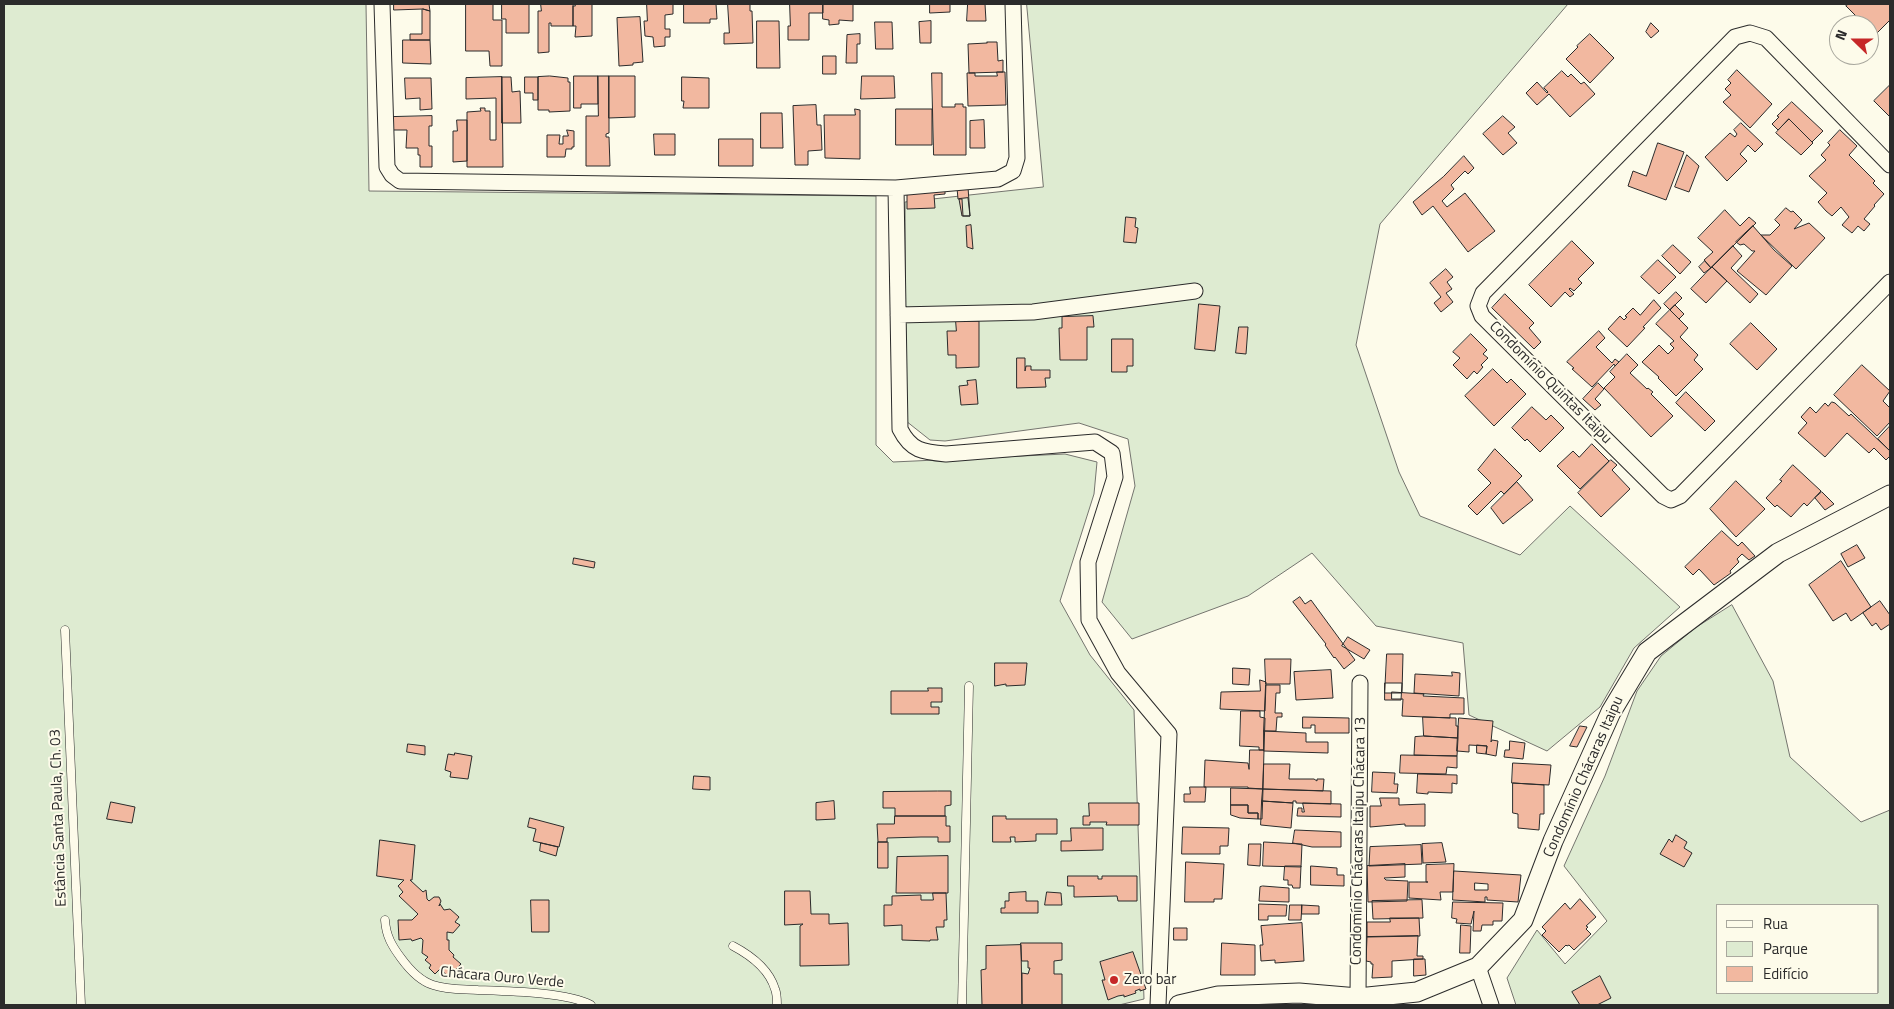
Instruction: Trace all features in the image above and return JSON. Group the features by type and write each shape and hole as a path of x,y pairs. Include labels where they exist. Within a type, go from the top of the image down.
{"street":[{"path":"382,4 387,167 392,175 400,181 896,188 998,179 1012,171 1017,158 1013,4"},
{"name":"Condomínio Quintas Itaipu","path":"1890,165 1766,38 1750,33 1735,37 1483,294 1478,306 1482,316 1663,496 1671,500 1680,496 1890,282"},
{"path":"896,188 900,428 906,442 922,452 946,454 1095,442 1112,453 1116,477 1088,562 1089,620 1118,673 1169,734 1158,1005"},
{"path":"898,315 1033,312 1195,291"},
{"name":"Condomínio Chácaras Itaipu","path":"1478,967 1523,920 1554,841 1611,712 1647,652 1778,553 1890,496"},
{"name":"Condomínio Chácaras Itaipu Chácara 13","path":"1358,998 1360,683"},
{"path":"1179,1005 1218,996 1301,999 1358,998 1417,992 1478,967 1491,1005"}],"lane":[{"name":"Estância Santa Paula, Ch. 03","path":"66,630 81,1005"},
{"path":"962,1005 969,686"},
{"name":"Chácara Ouro Verde","path":"385,920 386,932 392,946 416,975 431,985 451,989 525,992 565,997 582,1000 591,1005"},
{"path":"733,946 750,955 765,971 775,988 777,1005"}],"green space":[{"path":"4,4 366,4 369,191 876,196 876,445 893,462 1065,454 1097,462 1094,494 1060,601 1090,655 1134,710 1144,999 1119,1005 4,1005"},
{"path":"1027,4 1568,4 1380,224 1356,345 1399,472 1420,516 1520,555 1570,506 1680,607 1634,648 1600,707 1547,751 1469,715 1463,643 1376,626 1312,553 1248,596 1132,639 1102,602 1135,486 1128,439 1079,423 945,441 930,440 906,421 905,202 1043,187"},
{"path":"1732,605 1773,681 1790,757 1861,822 1890,810 1890,1005 1516,1005 1507,978 1537,930 1565,964 1607,921 1564,866 1605,776 1637,691 1661,656 1695,628"}],"building":[{"path":"394,4 429,4 430,11 423,9 394,10"},
{"path":"466,4 493,4 493,20 502,20 502,66 490,66 489,51 466,51"},
{"path":"502,4 529,4 529,33 506,33 506,19 502,19"},
{"path":"541,4 573,4 573,26 551,26 551,23 549,23 549,52 538,53 538,11 541,11"},
{"path":"575,4 592,4 592,36 575,37 576,26 573,26 573,6"},
{"path":"647,4 673,4 673,14 665,15 665,29 670,29 670,37 665,37 665,46 654,47 653,37 645,36 644,21 647,21"},
{"path":"684,4 716,4 717,19 710,19 710,23 684,23"},
{"path":"728,4 750,4 753,43 724,44 724,33 729,33"},
{"path":"790,4 823,4 823,13 809,13 809,40 788,40"},
{"path":"823,4 853,4 853,21 839,20 839,24 829,25 829,20 823,19"},
{"path":"930,4 950,4 950,12 930,13"},
{"path":"968,4 985,4 986,21 967,21"},
{"path":"1849,4 1890,4 1890,20 1879,31 1879,15 1855,15 1846,6"},
{"path":"423,9 430,11 430,40 410,40 410,34 422,34"},
{"path":"640,17 643,62 619,66 617,18"},
{"path":"757,21 779,21 780,68 757,68"},
{"path":"931,21 931,43 920,43 919,22"},
{"path":"875,22 892,22 893,49 876,49"},
{"path":"1651,23 1659,31 1651,38 1646,32"},
{"path":"860,34 860,44 857,44 857,63 846,63 847,35"},
{"path":"1590,34 1614,58 1590,83 1566,59"},
{"path":"403,40 430,40 431,64 403,63"},
{"path":"997,42 998,61 1003,60 1003,72 969,73 968,44"},
{"path":"823,56 836,56 836,74 823,74"},
{"path":"1737,70 1772,104 1750,128 1723,102 1731,95 1725,89 1731,83 1728,80"},
{"path":"1562,71 1568,77 1571,74 1581,84 1584,82 1595,94 1570,117 1549,94 1537,105 1526,93 1537,82 1547,93 1544,88"},
{"path":"997,72 1005,72 1006,105 968,106 967,73 975,73 975,76 997,76"},
{"path":"932,73 942,73 942,107 955,107 955,104 963,104 963,107 966,107 966,155 934,155"},
{"path":"574,76 598,76 598,104 581,104 581,108 574,108"},
{"path":"598,76 609,76 609,133 606,134 606,137 609,137 610,166 586,166 586,116 598,116"},
{"path":"609,76 635,76 635,117 609,118"},
{"path":"862,76 894,76 895,98 861,99"},
{"path":"502,77 503,167 467,167 467,112 481,111 480,108 490,111 490,140 496,140 496,98 466,99 466,78"},
{"path":"502,77 511,77 512,92 520,91 521,123 502,123"},
{"path":"525,77 538,77 538,100 533,100 533,93 525,93"},
{"path":"538,77 568,78 568,82 570,82 570,111 549,112 549,110 538,110"},
{"path":"682,77 709,78 709,108 683,108"},
{"path":"405,78 431,78 432,109 420,110 420,98 406,99"},
{"path":"1890,85 1890,117 1874,101"},
{"path":"1792,102 1823,131 1812,142 1789,119 1778,130 1772,124 1779,117 1777,116"},
{"path":"816,105 817,125 821,125 822,150 808,151 808,165 795,165 793,106"},
{"path":"855,109 860,110 860,159 825,158 824,115 855,115"},
{"path":"896,109 932,109 932,145 896,145"},
{"path":"761,113 782,113 783,148 761,148"},
{"path":"432,116 432,126 429,126 429,146 432,146 432,167 420,167 418,148 406,148 407,130 393,130 392,117"},
{"path":"1503,116 1515,127 1508,133 1517,143 1503,155 1483,134"},
{"path":"1789,119 1813,143 1801,155 1776,133"},
{"path":"457,120 467,120 467,161 453,162 453,131 457,131"},
{"path":"984,120 985,148 970,148 970,121"},
{"path":"1741,123 1763,144 1755,152 1748,145 1740,154 1747,161 1727,181 1705,157 1730,133 1735,137 1737,134 1734,130"},
{"path":"567,130 574,131 574,147 566,149 565,157 547,157 547,135 560,135 559,144 563,144 563,136 568,136"},
{"path":"1840,130 1857,146 1849,155 1875,181 1873,183 1884,194 1864,219 1870,224 1864,231 1858,226 1852,233 1842,225 1849,217 1841,207 1832,216 1826,211 1818,202 1827,193 1809,176 1826,160 1821,155 1830,145 1828,143"},
{"path":"654,134 675,134 675,155 655,155"},
{"path":"719,139 753,139 753,166 719,166"},
{"path":"1658,143 1684,152 1666,200 1628,186 1633,171 1646,176"},
{"path":"1687,155 1699,166 1689,192 1675,187"},
{"path":"1464,156 1474,168 1468,174 1465,171 1451,185 1454,189 1442,201 1447,207 1465,193 1495,231 1468,252 1433,206 1422,215 1413,202 1443,177"},
{"path":"968,187 970,216 963,216 962,199 958,199 957,188"},
{"path":"945,189 945,194 934,195 935,208 907,209 907,191"},
{"path":"968,198 970,216 962,216 959,199"},
{"path":"1786,208 1791,212 1793,211 1802,220 1794,229 1809,223 1825,238 1796,269 1761,235 1770,235 1780,225 1775,220"},
{"path":"1725,210 1740,226 1749,217 1756,223 1711,268 1704,260 1713,252 1698,238"},
{"path":"1126,217 1136,218 1135,227 1138,228 1136,243 1124,242"},
{"path":"971,225 973,249 967,247 966,226"},
{"path":"1753,226 1774,250 1792,266 1766,295 1737,271 1755,251 1752,251 1744,244 1740,245 1736,242"},
{"path":"1572,241 1594,263 1578,279 1582,283 1574,291 1569,289 1574,294 1570,297 1565,292 1551,307 1529,285"},
{"path":"1673,245 1691,262 1680,274 1662,256"},
{"path":"1733,246 1742,256 1731,268 1758,294 1750,303 1712,267"},
{"path":"1658,260 1676,277 1659,294 1641,277"},
{"path":"1705,261 1711,268 1704,273 1699,267"},
{"path":"1712,267 1727,281 1706,303 1691,289"},
{"path":"1446,269 1453,277 1447,282 1452,289 1446,293 1453,302 1441,312 1434,303 1441,297 1430,283"},
{"path":"1676,292 1682,298 1670,310 1664,304"},
{"path":"1505,294 1534,323 1529,328 1541,342 1534,349 1492,308"},
{"path":"1654,300 1661,308 1627,347 1608,329 1620,316 1624,320 1627,317 1625,316 1633,308 1640,315"},
{"path":"1199,304 1220,306 1215,351 1195,349"},
{"path":"1675,305 1684,314 1679,319 1670,310"},
{"path":"1670,310 1688,328 1680,337 1698,355 1694,360 1703,369 1676,396 1642,362 1659,345 1668,354 1674,348 1670,344 1674,341 1656,324"},
{"path":"1093,316 1094,327 1087,327 1087,360 1060,360 1059,328 1062,328 1062,317"},
{"path":"956,321 979,321 979,367 956,368 956,355 948,355 947,331 956,331"},
{"path":"1751,323 1777,349 1757,370 1730,344"},
{"path":"1239,327 1248,327 1246,354 1236,353"},
{"path":"1599,331 1605,338 1596,347 1612,363 1615,359 1619,362 1615,366 1614,364 1592,387 1567,362"},
{"path":"1471,334 1487,350 1483,354 1488,358 1481,365 1483,367 1477,374 1474,371 1467,379 1453,365 1460,358 1453,352"},
{"path":"1112,339 1133,339 1133,366 1127,366 1127,372 1112,372"},
{"path":"1627,354 1638,365 1630,373 1647,389 1653,392 1651,394 1673,416 1651,437 1604,388 1615,377 1610,372"},
{"path":"1017,358 1025,358 1025,371 1026,366 1031,366 1031,370 1050,370 1050,378 1045,378 1046,387 1017,388"},
{"path":"1862,365 1890,391 1883,401 1890,408 1890,422 1877,436 1834,395"},
{"path":"1493,369 1507,383 1511,379 1526,394 1494,426 1465,396"},
{"path":"976,380 978,404 961,405 959,386 968,385 967,381"},
{"path":"1598,383 1604,389 1595,399 1601,405 1595,410 1583,399"},
{"path":"1686,392 1715,421 1705,431 1676,403"},
{"path":"1832,402 1849,416 1851,414 1890,451 1890,456 1886,460 1874,448 1869,453 1847,433 1825,457 1798,433 1807,423 1801,417 1810,407 1816,413 1825,403 1828,406"},
{"path":"1532,407 1546,420 1551,415 1564,428 1540,452 1512,428"},
{"path":"1890,426 1890,451 1878,439"},
{"path":"1592,444 1609,461 1580,489 1557,466 1573,451 1579,457"},
{"path":"1495,449 1522,476 1504,494 1501,491 1477,515 1468,506 1491,483 1478,470"},
{"path":"1611,460 1617,465 1612,470 1630,489 1601,517 1578,493"},
{"path":"1793,465 1821,491 1807,506 1804,503 1791,517 1777,505 1775,507 1766,498 1782,481 1780,480"},
{"path":"1736,481 1765,509 1736,537 1710,509"},
{"path":"1517,482 1533,500 1503,524 1491,508"},
{"path":"1822,492 1834,504 1825,510 1815,498"},
{"path":"1722,531 1738,546 1742,542 1755,556 1749,560 1742,554 1737,559 1739,562 1730,571 1731,573 1714,585 1699,569 1693,575 1685,567"},
{"path":"1857,545 1865,558 1848,567 1841,554"},
{"path":"574,558 595,562 594,568 573,564"},
{"path":"1841,561 1871,607 1851,621 1846,613 1833,621 1809,585"},
{"path":"1300,597 1305,604 1311,600 1355,660 1344,669 1293,602"},
{"path":"1880,601 1890,615 1890,624 1881,630 1876,623 1872,626 1863,613"},
{"path":"1348,637 1370,650 1364,659 1342,646"},
{"path":"1387,654 1403,654 1402,693 1385,693"},
{"path":"1265,659 1291,659 1290,684 1266,684"},
{"path":"995,663 1027,663 1025,685 1006,686 1006,684 995,686"},
{"path":"1233,668 1250,669 1249,685 1233,684"},
{"path":"1331,670 1333,698 1296,700 1294,672"},
{"path":"1452,672 1460,673 1459,696 1414,693 1415,674 1452,676"},
{"path":"1260,680 1266,682 1265,711 1220,709 1221,692 1260,691"},
{"path":"1385,683 1402,683 1401,700 1385,700"},
{"path":"1266,685 1280,685 1280,693 1276,693 1275,713 1282,713 1282,717 1277,717 1276,731 1264,731"},
{"path":"928,688 942,688 942,702 931,702 931,707 939,707 939,714 891,714 891,691 928,691"},
{"path":"1392,692 1464,698 1464,714 1450,714 1450,718 1402,716 1403,699 1392,699"},
{"path":"1241,711 1260,711 1260,717 1265,718 1264,750 1259,750 1259,747 1240,746"},
{"path":"1303,717 1349,718 1349,733 1315,733 1315,725 1311,725 1311,728 1303,728"},
{"path":"1423,717 1456,718 1458,738 1424,736"},
{"path":"1459,718 1493,721 1491,742 1492,740 1498,741 1496,756 1486,754 1487,746 1469,745 1469,752 1457,751"},
{"path":"1580,726 1587,727 1577,747 1570,746"},
{"path":"1264,731 1306,733 1306,742 1328,742 1328,753 1264,751"},
{"path":"1415,737 1458,738 1457,756 1414,755"},
{"path":"1510,741 1525,743 1523,759 1504,757 1505,750 1509,750"},
{"path":"408,744 425,746 425,755 407,752"},
{"path":"1477,745 1487,746 1486,754 1477,753"},
{"path":"1250,750 1264,750 1263,789 1204,787 1205,760 1248,763 1249,769"},
{"path":"455,753 472,756 468,779 450,777 451,772 445,770 448,754 454,755"},
{"path":"1401,755 1457,756 1457,768 1447,767 1446,774 1400,773"},
{"path":"1513,763 1551,765 1549,785 1512,783"},
{"path":"1264,764 1290,764 1289,779 1314,779 1317,781 1317,779 1324,779 1323,791 1263,789"},
{"path":"1373,772 1395,773 1394,784 1398,784 1397,793 1372,792"},
{"path":"1418,774 1457,775 1457,784 1452,783 1452,793 1417,793"},
{"path":"694,776 710,777 710,790 693,789"},
{"path":"1513,783 1544,785 1544,814 1540,814 1539,830 1518,828 1518,814 1513,813"},
{"path":"1190,787 1206,787 1205,802 1184,802 1184,794 1190,794"},
{"path":"1231,788 1263,789 1262,819 1258,819 1258,813 1248,813 1248,805 1231,805"},
{"path":"1263,789 1331,791 1331,804 1262,801"},
{"path":"951,791 951,805 945,806 945,816 895,816 895,808 883,808 883,792"},
{"path":"1380,798 1399,798 1399,805 1425,804 1425,826 1405,826 1405,824 1370,827 1370,806 1381,806"},
{"path":"834,801 835,819 816,820 816,803"},
{"path":"1262,801 1293,803 1291,828 1261,825"},
{"path":"111,802 135,807 132,823 107,819"},
{"path":"1089,803 1139,803 1139,825 1106,825 1107,822 1090,822 1090,825 1083,825 1083,816 1089,816"},
{"path":"1303,803 1341,804 1341,817 1297,816 1298,808 1302,808 1302,812 1304,812"},
{"path":"1231,805 1248,805 1248,813 1258,813 1258,819 1240,818 1231,815"},
{"path":"895,816 946,816 946,826 950,826 950,842 938,842 938,837 921,837 887,838 887,842 878,842 877,824 894,824"},
{"path":"993,816 1006,816 1006,819 1057,819 1057,834 1036,834 1036,841 1015,842 1015,837 1010,837 1011,842 993,842"},
{"path":"530,818 564,827 559,847 533,841 536,829 528,827"},
{"path":"1183,827 1229,828 1228,846 1220,846 1220,854 1182,854"},
{"path":"1071,828 1103,828 1103,850 1061,851 1061,841 1071,841"},
{"path":"1295,830 1341,832 1341,847 1312,847 1293,843"},
{"path":"1676,835 1687,842 1684,848 1692,853 1684,867 1660,854 1669,839 1672,842"},
{"path":"380,840 415,845 412,880 410,880 423,892 426,890 429,901 434,897 439,897 441,901 439,906 440,904 444,910 450,909 459,917 455,922 460,925 453,933 447,932 447,940 449,940 449,950 454,955 453,957 461,964 449,977 440,969 435,974 429,968 431,965 425,960 428,957 422,953 423,940 421,938 412,941 411,939 399,940 398,920 412,920 418,914 399,896 403,892 398,886 404,880 377,876"},
{"path":"878,842 888,842 888,868 878,868"},
{"path":"1264,842 1302,844 1301,867 1263,866"},
{"path":"541,843 558,847 556,856 540,851"},
{"path":"1442,843 1446,862 1423,863 1422,844"},
{"path":"1249,844 1261,844 1260,866 1248,865"},
{"path":"1421,845 1422,864 1369,866 1370,847"},
{"path":"948,856 948,893 896,893 897,857"},
{"path":"1186,862 1224,864 1222,899 1214,899 1214,902 1185,902"},
{"path":"1405,864 1405,877 1384,878 1386,880 1408,881 1407,901 1368,902 1367,866"},
{"path":"1454,864 1453,892 1440,892 1441,900 1409,898 1409,882 1426,882 1426,865"},
{"path":"1285,866 1301,866 1300,888 1293,888 1292,885 1288,885 1288,880 1284,880"},
{"path":"1311,866 1337,868 1337,875 1344,875 1344,886 1311,885"},
{"path":"1454,871 1521,875 1518,902 1487,900 1487,897 1485,897 1485,902 1453,900","holes":["1475,883 1488,884 1488,890 1475,890"]},
{"path":"1068,876 1098,876 1098,879 1102,879 1102,876 1137,876 1137,901 1118,901 1117,896 1074,897 1074,886 1068,886"},
{"path":"1260,887 1289,888 1289,902 1259,901"},
{"path":"785,891 810,891 811,914 829,914 829,924 848,923 849,965 800,966 800,926 803,924 785,925"},
{"path":"1026,892 1026,901 1038,901 1038,913 1001,913 1001,908 1005,908 1005,901 1009,901 1009,893"},
{"path":"1047,892 1061,893 1062,905 1045,905"},
{"path":"933,893 946,893 947,920 944,920 944,927 936,927 938,940 902,940 902,925 884,926 884,905 892,905 892,896 921,895 921,900 933,900"},
{"path":"1580,899 1596,917 1586,926 1588,927 1586,929 1591,934 1574,950 1569,945 1566,945 1559,952 1542,935 1546,931 1542,927 1565,903 1570,909"},
{"path":"531,900 549,900 549,932 532,932"},
{"path":"1422,900 1423,918 1373,919 1372,901"},
{"path":"1453,902 1503,903 1502,921 1493,921 1493,925 1482,925 1481,931 1473,931 1474,911 1471,924 1456,923 1457,919 1452,918"},
{"path":"1259,904 1287,905 1286,916 1268,916 1268,920 1259,920"},
{"path":"1290,905 1302,905 1301,920 1289,920"},
{"path":"1302,905 1319,906 1319,914 1302,914"},
{"path":"1390,918 1419,918 1420,936 1367,937 1367,922 1390,922"},
{"path":"1302,923 1304,961 1275,963 1275,960 1261,961 1260,945 1263,945 1261,926"},
{"path":"1461,925 1471,926 1470,953 1460,953"},
{"path":"1174,928 1187,928 1187,940 1174,940"},
{"path":"1418,936 1417,956 1423,956 1423,959 1392,961 1392,977 1372,978 1373,964 1366,961 1367,937"},
{"path":"1021,943 1062,943 1062,960 1054,961 1054,974 1062,974 1062,1005 1022,1005 1022,973 1028,974 1030,968 1028,968 1028,961 1022,961"},
{"path":"1222,943 1255,945 1255,975 1221,975"},
{"path":"1021,945 1022,1005 982,1005 981,970 986,969 986,946"},
{"path":"1133,952 1146,989 1140,991 1140,989 1135,991 1136,993 1108,1000 1102,980 1105,980 1100,962"},
{"path":"1414,959 1425,959 1426,975 1414,976"},
{"path":"1600,976 1611,998 1597,1005 1580,1005 1572,992"}],"place":[{"name":"Zero bar","path":"1114,980"}]}
